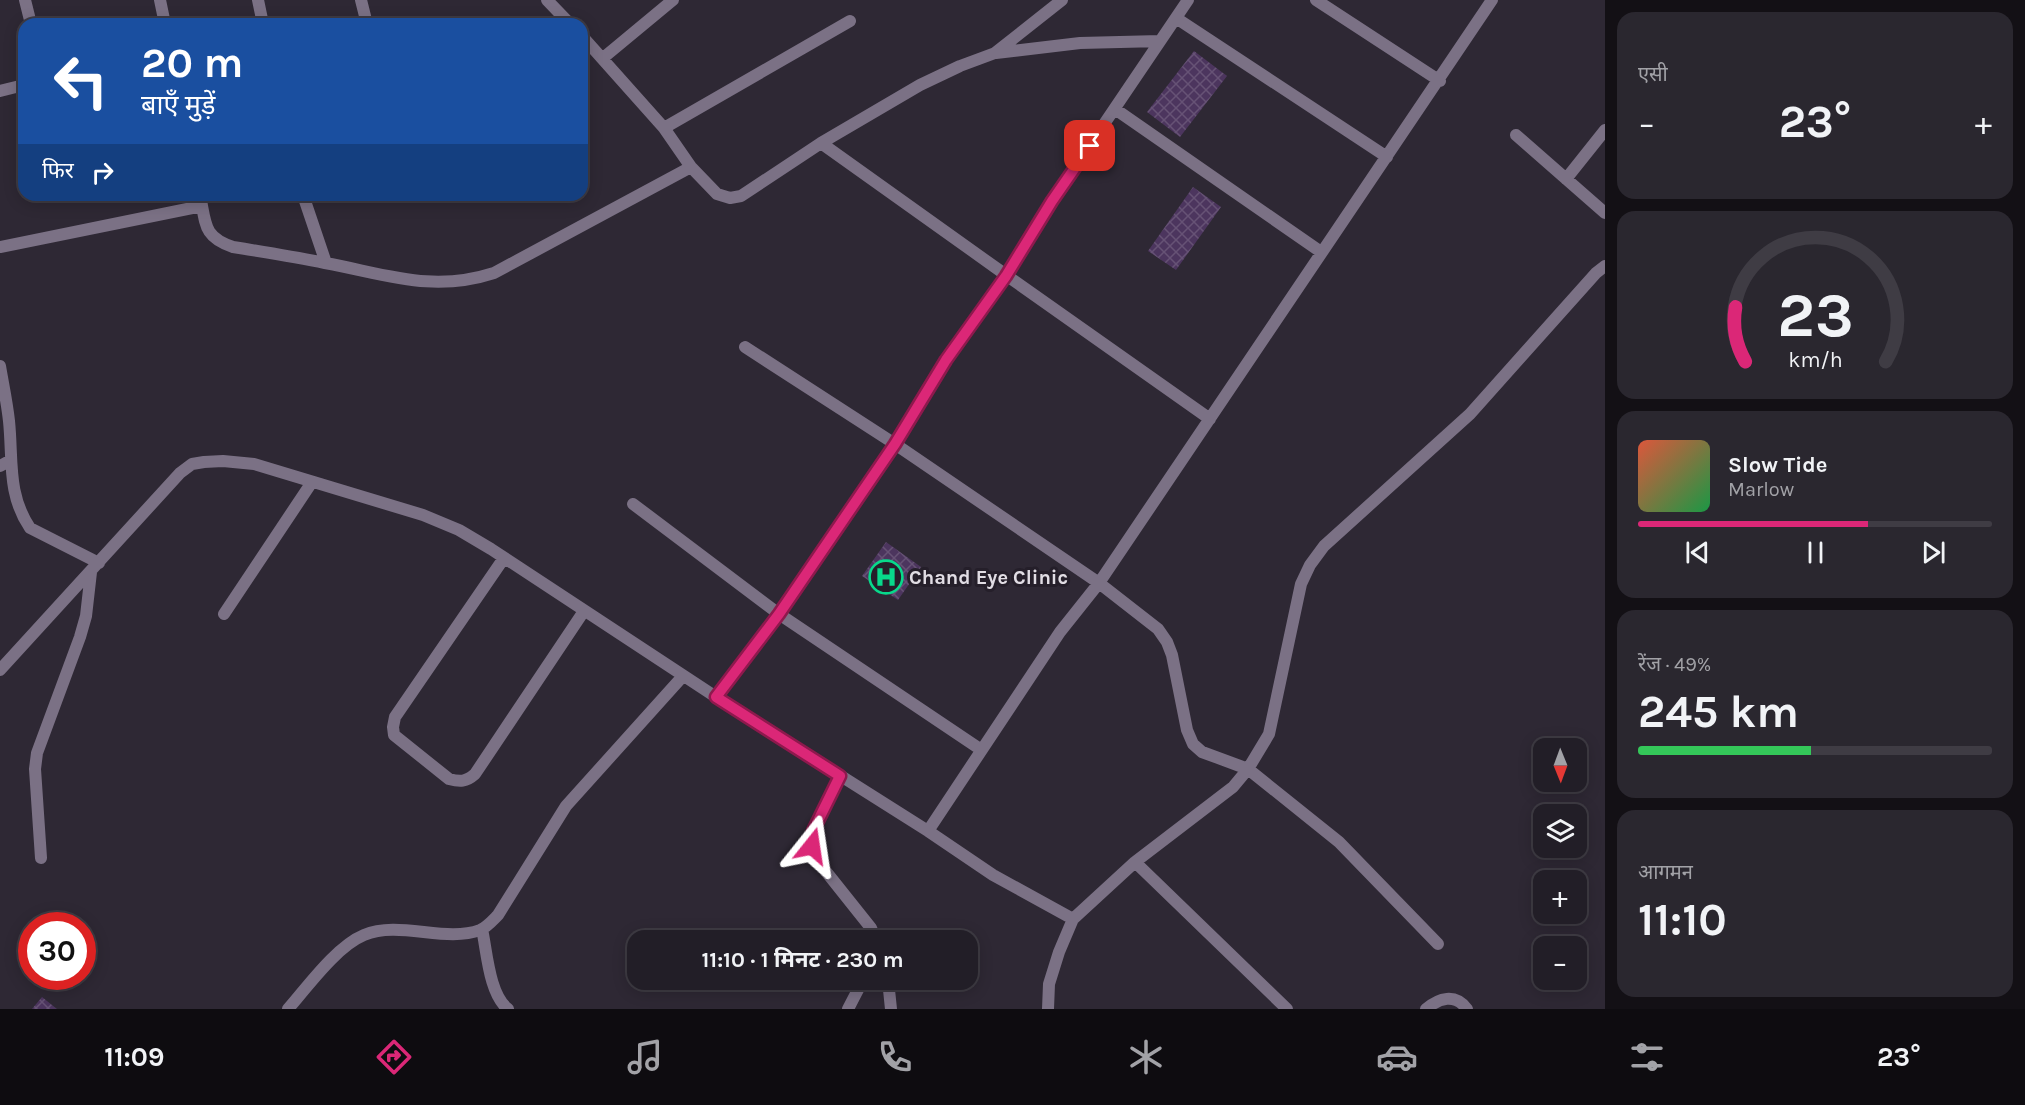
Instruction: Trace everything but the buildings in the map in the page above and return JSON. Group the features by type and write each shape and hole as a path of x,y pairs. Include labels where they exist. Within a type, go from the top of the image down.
{"street":[{"path":"25,0 30,18"},
{"path":"160,0 164,18"},
{"path":"258,0 262,18"},
{"path":"361,0 366,18"},
{"path":"547,0 564,18"},
{"path":"603,58 673,0"},
{"path":"995,53 1062,0"},
{"path":"716,697 779,614 895,444 946,360 1006,276 1052,201 1188,0"},
{"path":"1316,0 1440,81"},
{"path":"928,831 980,749 1060,632 1099,583 1321,252 1440,81 1492,0"},
{"path":"1176,18 1387,157"},
{"path":"664,128 850,21"},
{"path":"588,42 664,128 692,166 717,194 730,198 741,196 821,143 920,85 995,53 1080,43 1160,41"},
{"path":"0,91 18,86"},
{"path":"1115,109 1321,252"},
{"path":"1566,179 1605,130"},
{"path":"1516,135 1605,213"},
{"path":"821,143 1006,276 1210,418"},
{"path":"201,201 207,228 213,238 220,243 412,281 453,282 494,273 692,166"},
{"path":"0,247 197,201"},
{"path":"305,201 326,263"},
{"path":"1048,1009 1050,984 1059,952 1073,919 1135,862 1233,787 1248,769 1269,734 1301,584 1310,565 1324,546 1470,414 1596,273 1605,267"},
{"path":"745,347 895,444 1099,583 1158,629 1172,655 1187,730 1193,744 1202,752 1248,769 1339,842 1438,945"},
{"path":"0,366 5,463 15,501 30,528 95,567"},
{"path":"0,670 180,473 192,464 223,461 254,464 423,515 459,530 993,875 1073,919"},
{"path":"224,614 312,482"},
{"path":"633,504 779,614 980,749"},
{"path":"504,558 394,717 394,735 449,779 460,782 475,774 584,611"},
{"path":"41,858 35,769 37,753 80,637 95,567"},
{"path":"288,1009 345,946 366,934 385,931 465,933 482,929 498,915 566,806 683,676"},
{"path":"840,776 813,831 812,846 816,859 872,930"},
{"path":"1135,862 1287,1009"},
{"path":"482,929 493,986 501,1004 508,1009"},
{"path":"848,1009 858,990"},
{"path":"889,990 891,1009"},
{"path":"1426,1009 1437,1000 1448,998 1456,1000 1467,1009"}],"place":[{"name":"Chand Eye Clinic","path":"886,577"}],"route":[{"path":"812,846 813,831 840,776 716,697 779,614 895,444 946,360 1006,276 1052,201 1090,146"}]}
